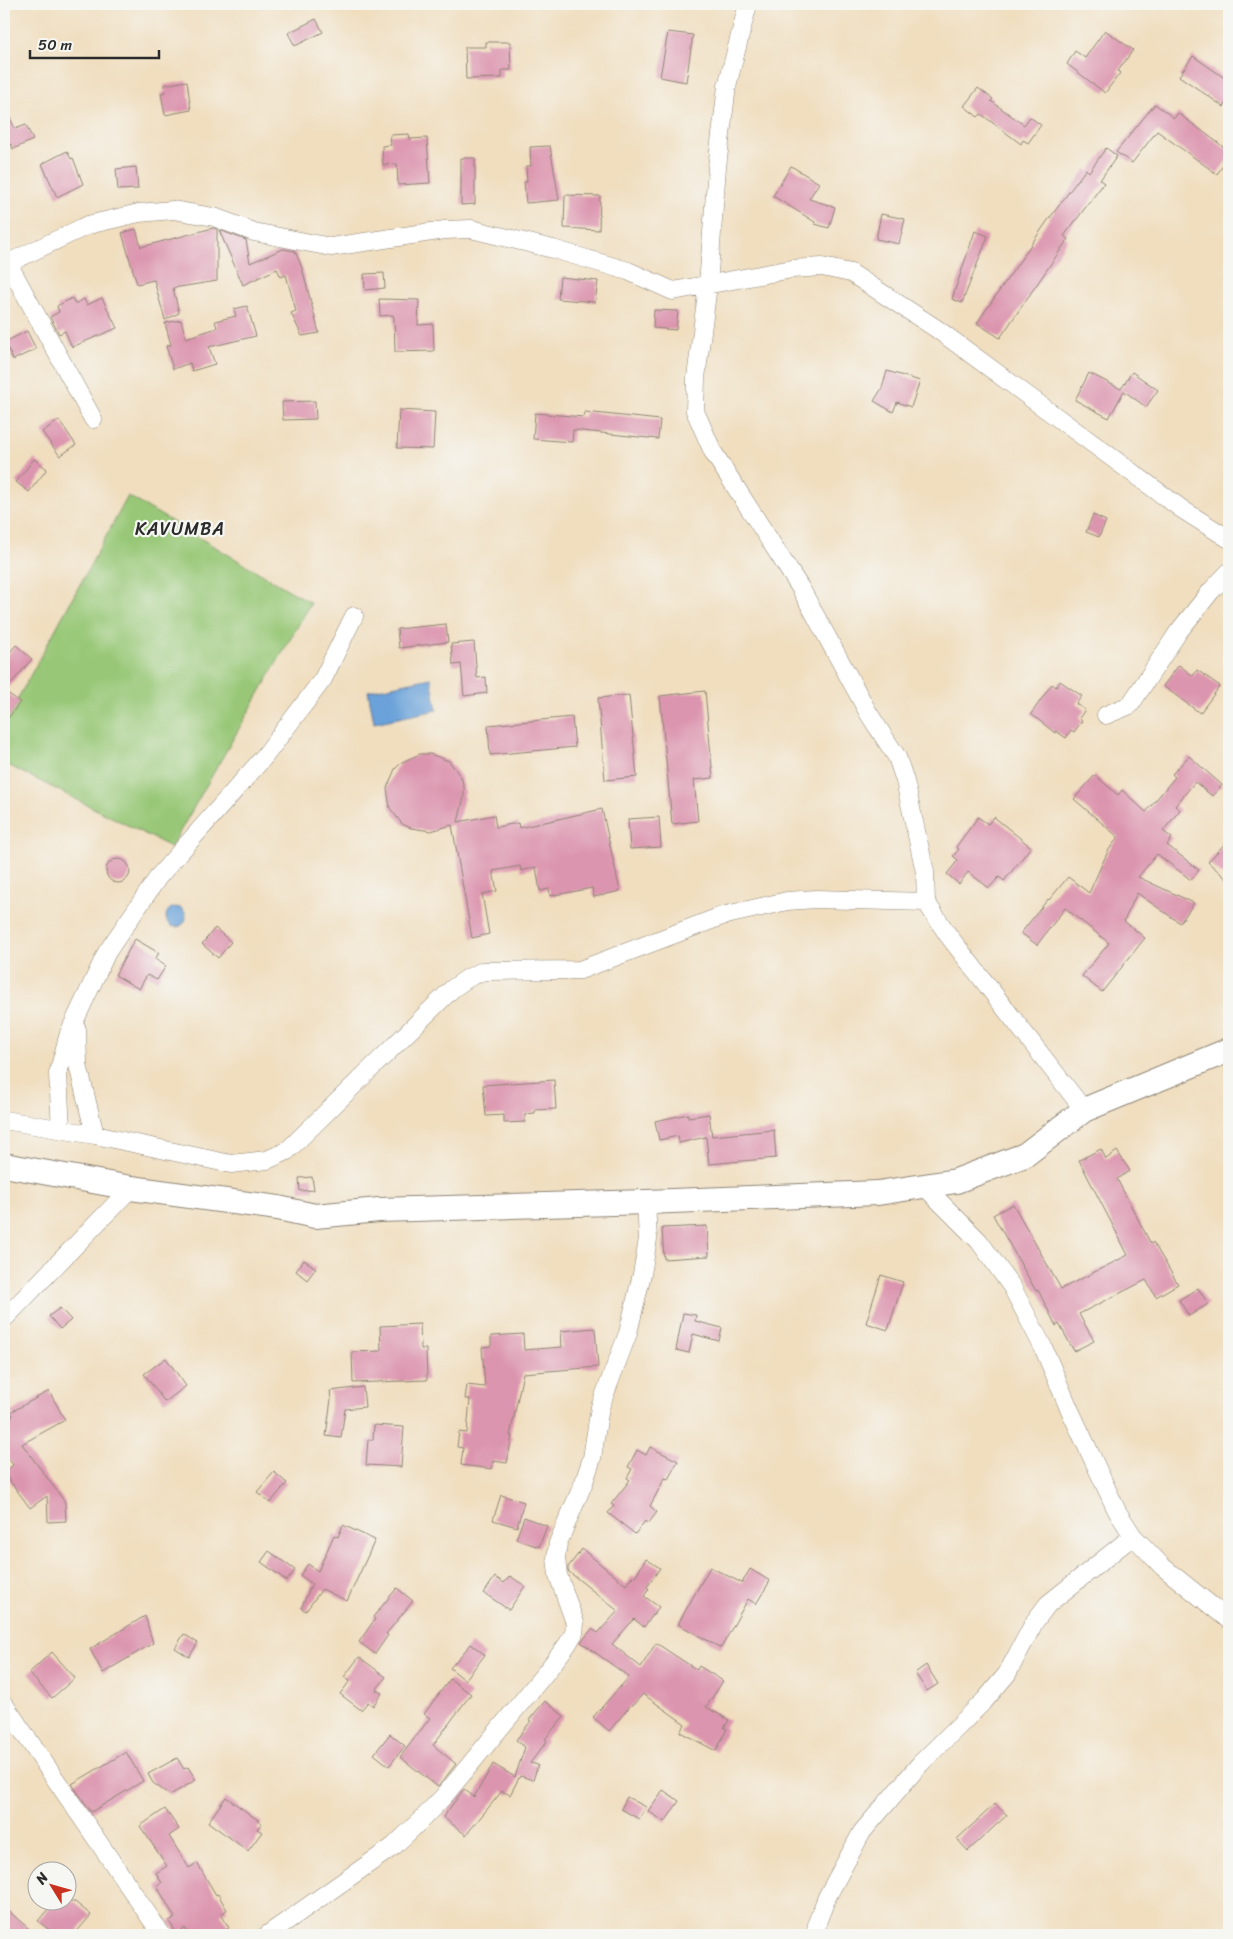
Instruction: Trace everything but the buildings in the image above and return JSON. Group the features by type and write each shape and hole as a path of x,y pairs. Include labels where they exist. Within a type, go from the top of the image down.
{"street":[{"path":"748,4 727,86 717,167 708,285 696,378 695,411 713,452 801,589 869,714 897,757 905,781 924,872 926,902 948,935 1084,1110"},
{"path":"93,419 6,264 88,225 138,213 173,210 214,217 254,232 331,247 444,230 471,229 553,248 628,271 673,291 792,269 822,267 851,273 937,330 1183,510 1229,539"},
{"path":"1106,716 1130,705 1179,631 1229,572"},
{"path":"61,1129 58,1074 69,1033 107,952 159,876 264,756 323,679 354,616"},
{"path":"4,1120 95,1135 231,1164 267,1160 287,1151 452,989 468,978 483,972 580,970 722,916 787,901 816,899 926,902"},
{"path":"78,1011 78,1065 95,1135"},
{"path":"4,1164 131,1188 278,1208 315,1216 379,1210 878,1193 956,1181 1025,1155 1084,1110 1229,1050"},
{"path":"925,1186 980,1241 1012,1288 1043,1348 1117,1511 1133,1536 1163,1567 1229,1620"},
{"path":"4,1319 131,1188"},
{"path":"267,1935 394,1846 444,1796 568,1645 574,1633 575,1623 558,1575 556,1558 558,1543 592,1458 602,1400 628,1333 648,1239 646,1202"},
{"path":"816,1935 818,1920 827,1897 862,1832 920,1764 985,1700 1008,1674 1035,1621 1048,1604 1133,1536"},
{"path":"4,1704 162,1935"}],"green space":[{"path":"128,496 311,603 171,847 4,763 4,724"}],"water":[{"path":"431,678 437,710 374,723 368,691"},
{"path":"176,907 183,910 186,917 183,924 176,927 169,924 166,917 169,910"}],"district":[{"name":"KAVUMBA","path":"180,529"}]}
